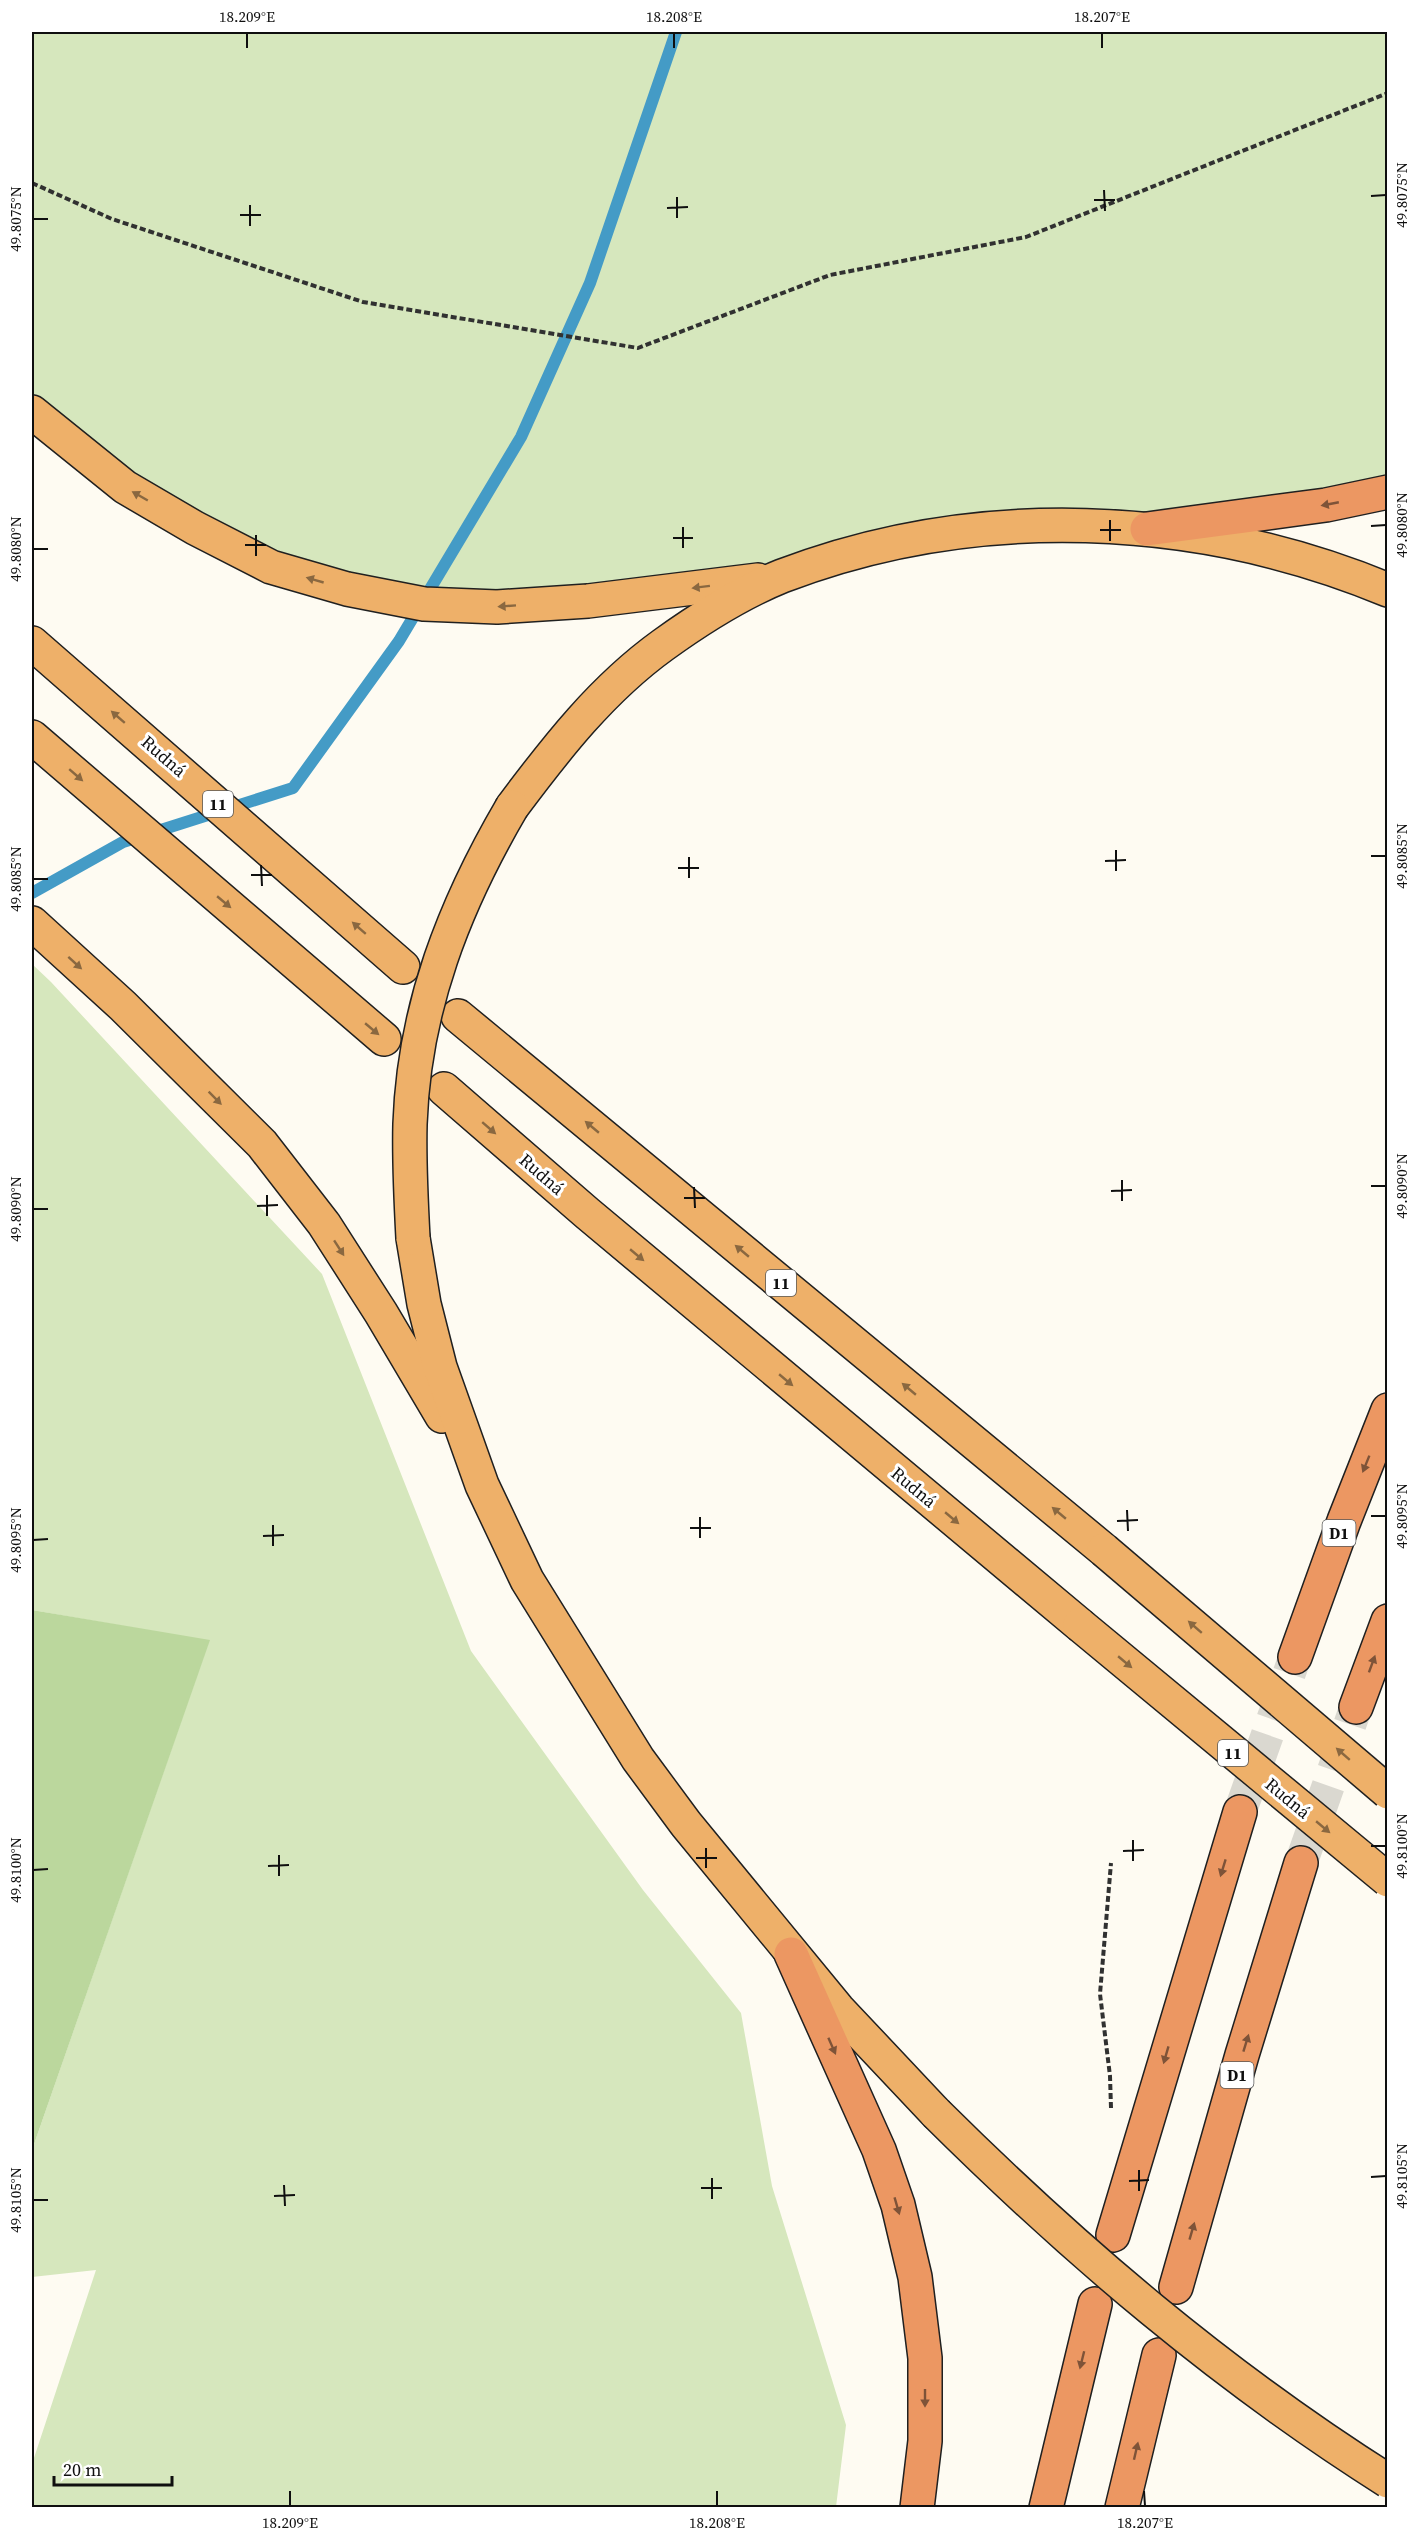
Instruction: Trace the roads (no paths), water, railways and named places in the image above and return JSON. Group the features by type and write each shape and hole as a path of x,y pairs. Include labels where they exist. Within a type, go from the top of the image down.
{"highway":[{"path":"32,412 125,487 195,528 271,567 347,589 424,604 497,607 588,601 780,577"},
{"path":"1147,529 1326,505 1388,492"},
{"path":"482,1485 440,1367 424,1304 413,1238 410,1124 416,1062 428,1000 444,947 466,893 513,807 562,740 608,692 661,646 721,607 780,577 851,553 924,536 998,527 1062,525 1147,529 1227,542 1306,561 1388,591"},
{"name":"Rudná","path":"32,643 403,967"},
{"path":"32,737 384,1039"},
{"path":"32,923 123,1006 262,1144 324,1224 381,1313 482,1485 527,1581 638,1759 686,1824 791,1954 886,2062 936,2114 1053,2226 1137,2299 1241,2380 1388,2481"},
{"name":"11","path":"458,1016 1104,1550 1388,1792"},
{"name":"Rudná","path":"444,1089 587,1213 1388,1880"},
{"name":"D1","path":"1295,1657 1344,1521 1388,1410"},
{"path":"1356,1707 1388,1621"},
{"path":"1113,2235 1240,1812"},
{"name":"D1","path":"1176,2287 1242,2055 1301,1863"},
{"path":"791,1954 879,2150 898,2205 915,2277 925,2358 925,2441 917,2508"},
{"path":"1046,2508 1095,2304"},
{"path":"1122,2508 1159,2355"}],"waterway":[{"path":"32,893 123,842 293,788 399,641 521,437 590,283 676,32"}],"tunnel":[{"path":"1240,1812 1295,1657"},
{"path":"1301,1863 1356,1707"}]}
